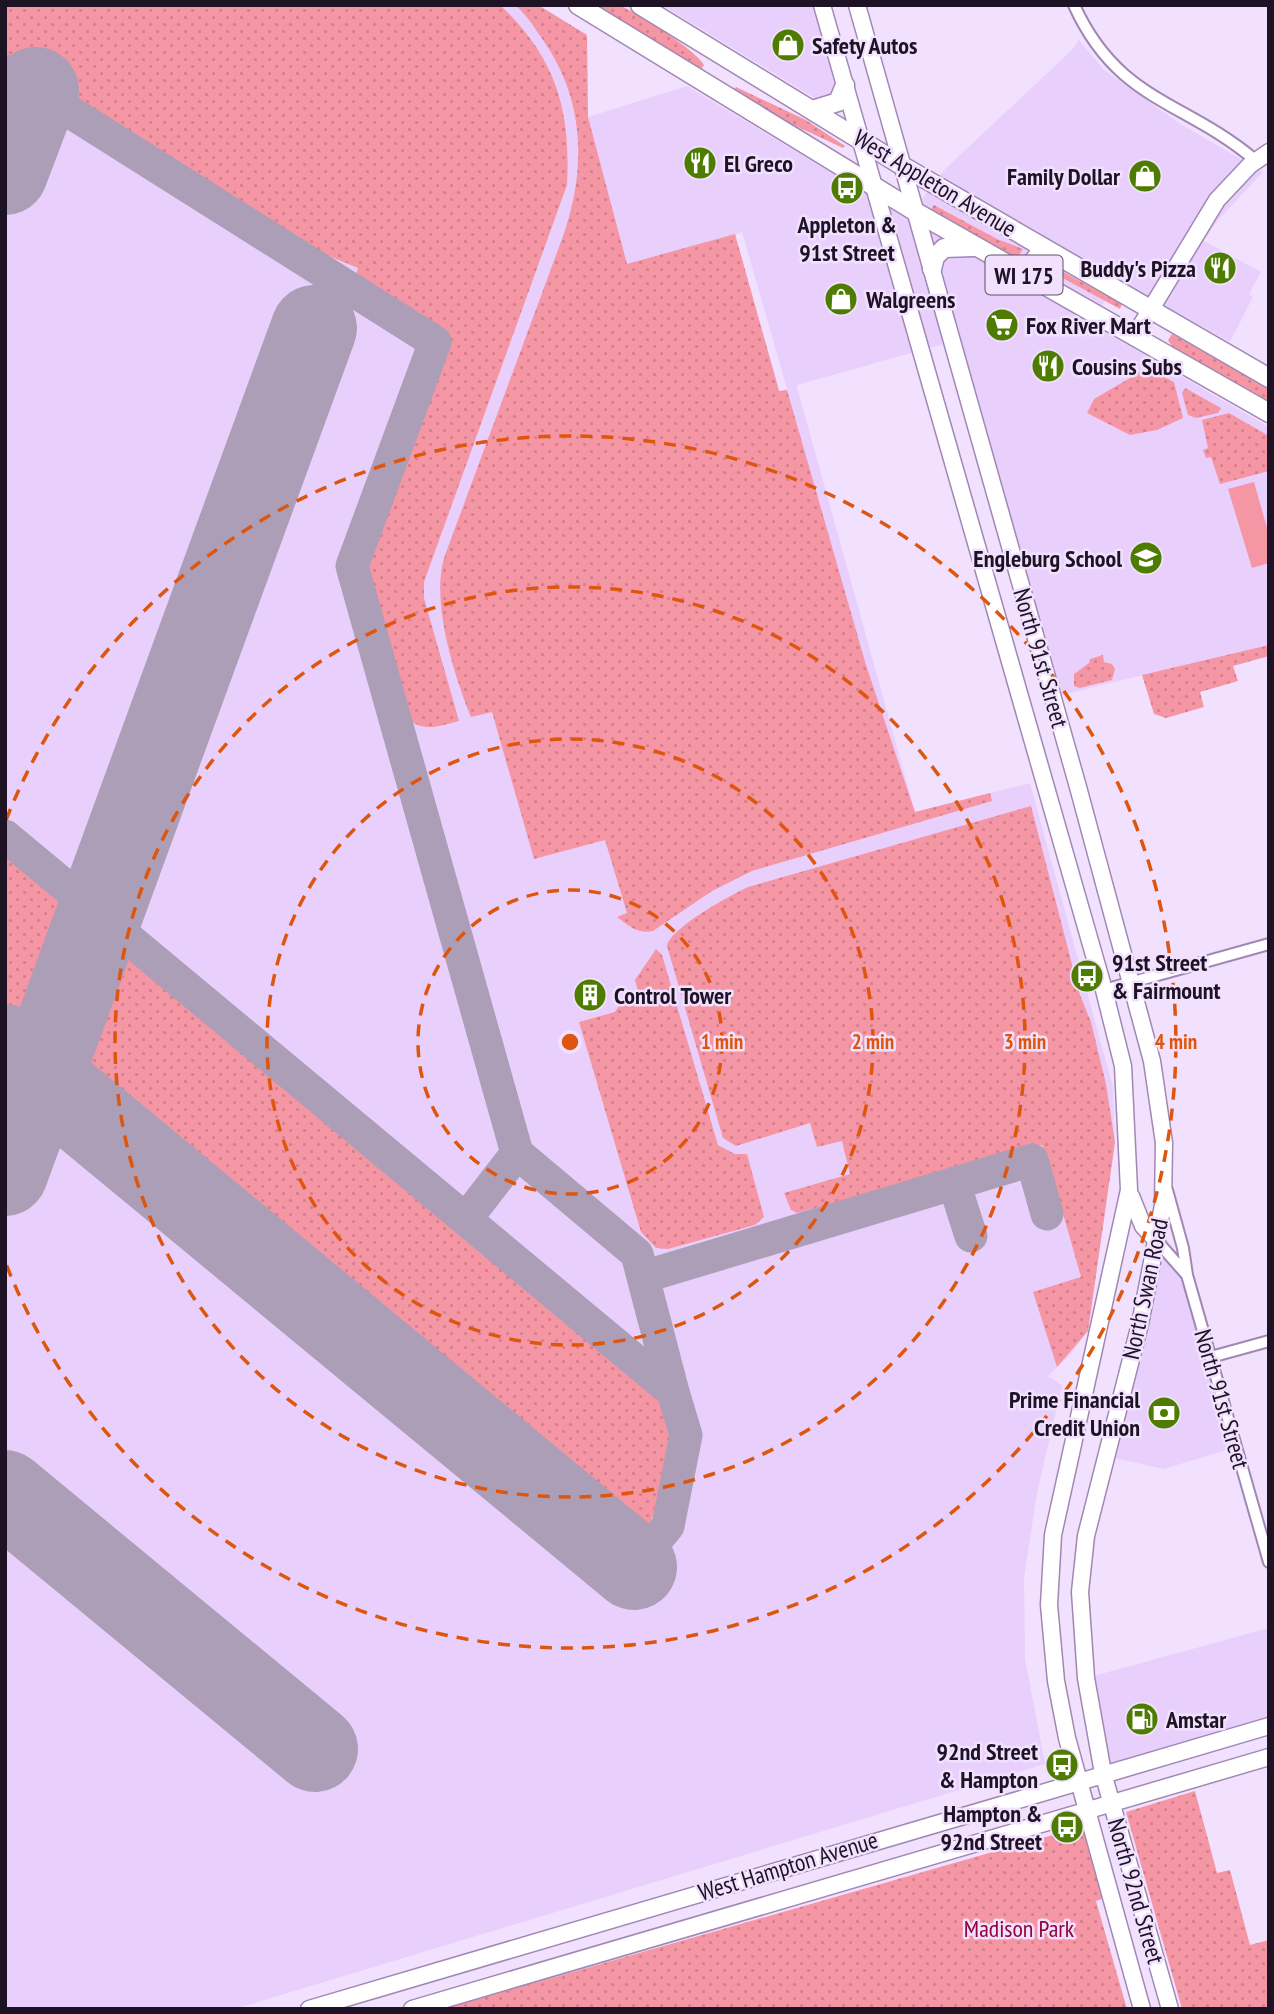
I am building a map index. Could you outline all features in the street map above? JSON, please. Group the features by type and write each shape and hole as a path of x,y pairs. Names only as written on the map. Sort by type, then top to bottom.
{"main road":[{"name":"West Appleton Avenue","path":"578,5 916,212 1269,413"},
{"name":"West Appleton Avenue","path":"640,5 901,165 1269,378"},
{"name":"North 91st Street","path":"822,5 1104,990 1123,1066 1129,1190"},
{"name":"North 91st Street","path":"857,5 1152,1061 1164,1143 1163,1176"},
{"path":"812,110 838,102 845,85"},
{"path":"1134,337 1217,200 1262,156"},
{"path":"932,270 935,257 944,248 963,245 979,248"},
{"path":"1023,274 1044,248"},
{"name":"North Swan Road","path":"1103,1773 1086,1678 1080,1592 1086,1536 1140,1324 1157,1241 1163,1176"},
{"path":"1129,1190 1143,1226 1157,1241"},
{"name":"North Swan Road","path":"1079,1780 1056,1681 1049,1605 1053,1535 1129,1190"},
{"name":"West Hampton Avenue","path":"309,2009 1269,1726"},
{"name":"West Hampton Avenue","path":"412,2009 1269,1757"},
{"name":"North 92nd Street","path":"1103,1773 1170,2009"},
{"name":"North 92nd Street","path":"1079,1780 1142,2009"}],"street":[{"path":"1074,5 1092,39 1126,79 1238,146 1262,156"},
{"path":"1104,990 1269,944"},
{"name":"North 91st Street","path":"1163,1176 1183,1248 1187,1275 1269,1562"},
{"name":"North 91st Street","path":"1157,1241 1187,1275"},
{"path":"1210,1357 1269,1341"}],"shaded area":[{"path":"5,5 539,5 587,35 588,117 687,86 907,218 945,169 1072,50 1079,40 1104,70 1179,123 1263,172 1218,220 1204,241 1261,272 1249,294 1253,297 1230,342 1118,280 1091,324 1269,427 1269,645 1061,695 961,339 797,385 915,812 1030,783 1113,1087 1115,1142 1088,1331 1070,1355 1048,1376 1062,1385 1037,1493 1024,1578 1025,1659 1045,1764 235,2009 5,2009","holes":["742,232 787,389 780,392 735,235"]},
{"path":"662,5 815,5 836,91 821,102"},
{"path":"1157,1241 1187,1275 1236,1447 1164,1469 1105,1456"},
{"path":"1269,1628 1269,1726 1103,1773 1086,1678"}],"green space":[{"path":"5,5 500,5 535,45 547,65 562,109 568,158 567,185 424,582 424,598 459,721 425,727 407,718 370,597 366,568 373,536 448,333 356,275 358,268 307,247 56,88 59,79 19,64 5,55"},
{"path":"515,5 538,5 587,35 588,117 627,264 735,234 779,391 787,390 866,665 915,812 990,793 992,801 752,871 712,891 653,931 647,932 629,926 617,917 627,913 605,840 534,859 492,712 471,717 458,681 442,617 440,596 444,558 562,239 570,214 578,164 575,114 568,90 545,43 528,18"},
{"path":"593,5 614,5 628,9 679,42 704,65 701,70 694,68"},
{"path":"736,87 806,120 845,146 843,148 772,115 734,90"},
{"path":"934,205 997,239 1023,249 1017,258 1011,257 931,209"},
{"path":"1045,262 1122,304 1120,309 1044,268"},
{"path":"1172,334 1269,389 1269,405 1176,352 1168,340"},
{"path":"1147,368 1174,382 1183,418 1157,430 1130,435 1087,413 1094,399"},
{"path":"1185,388 1221,408 1218,413 1196,418 1188,415 1182,393"},
{"path":"1229,413 1269,436 1269,471 1220,484 1211,457 1206,458 1203,450 1208,448 1202,420"},
{"path":"1254,482 1269,535 1269,563 1252,568 1228,489"},
{"path":"1269,645 1269,656 1233,666 1238,681 1200,692 1204,707 1166,718 1154,714 1142,675"},
{"path":"1103,655 1104,662 1112,664 1115,669 1112,680 1080,688 1074,686 1074,674 1089,663 1090,659"},
{"path":"1031,806 1080,995 1091,1022 1106,1084 1115,1142 1088,1331 1057,1367 1033,1292 1081,1277 1062,1210 1058,1210 1045,1169 1050,1166 1042,1145 797,1213 791,1210 784,1193 850,1174 842,1141 817,1147 810,1123 736,1146 723,1138 667,946 689,922 748,887"},
{"path":"5,853 54,892 66,908 69,918 61,960 34,1021 15,1022 5,1015"},
{"path":"656,949 662,955 718,1145 735,1154 747,1154 764,1217 755,1225 668,1249 656,1248 641,1232 579,1022 615,1012 620,1004 640,999 635,980"},
{"path":"112,955 126,955 143,966 651,1386 667,1411 672,1429 660,1500 648,1524 641,1530 633,1531 619,1524 86,1082 73,1062 74,1047 105,963"},
{"path":"1195,1791 1217,1873 1230,1870 1250,1945 1269,1940 1269,2009 1182,2009 1126,1812"},
{"name":"Madison Park","path":"1091,1824 1111,1896 1096,1901 1127,2009 443,2009"}],"taxiway":[{"path":"5,71 435,342 352,566 517,1153 637,1254 673,1392"},
{"path":"5,836 673,1392 686,1435 668,1526 634,1567"},
{"path":"40,1077 100,914"},
{"path":"466,1219 517,1153"},
{"path":"643,1277 1032,1160 1047,1214"},
{"path":"954,1183 971,1236"}],"runway":[{"path":"5,172 36,90"},
{"path":"5,1173 314,328"},
{"path":"5,1047 634,1567"},
{"path":"5,1493 315,1749"}],"place":[{"name":"Safety Autos","path":"788,45"},
{"name":"El Greco","path":"700,163"},
{"name":"Family Dollar","path":"1145,176"},
{"name":"Appleton & 91st Street","path":"847,188"},
{"name":"Buddy's Pizza","path":"1220,268"},
{"name":"Walgreens","path":"841,299"},
{"name":"Fox River Mart","path":"1002,325"},
{"name":"Cousins Subs","path":"1048,366"},
{"name":"Engleburg School","path":"1146,558"},
{"name":"91st Street & Fairmount","path":"1087,976"},
{"name":"Control Tower","path":"590,995"},
{"name":"Prime Financial Credit Union","path":"1164,1413"},
{"name":"Amstar","path":"1142,1719"},
{"name":"92nd Street & Hampton","path":"1062,1765"},
{"name":"Hampton & 92nd Street","path":"1067,1827"}]}
